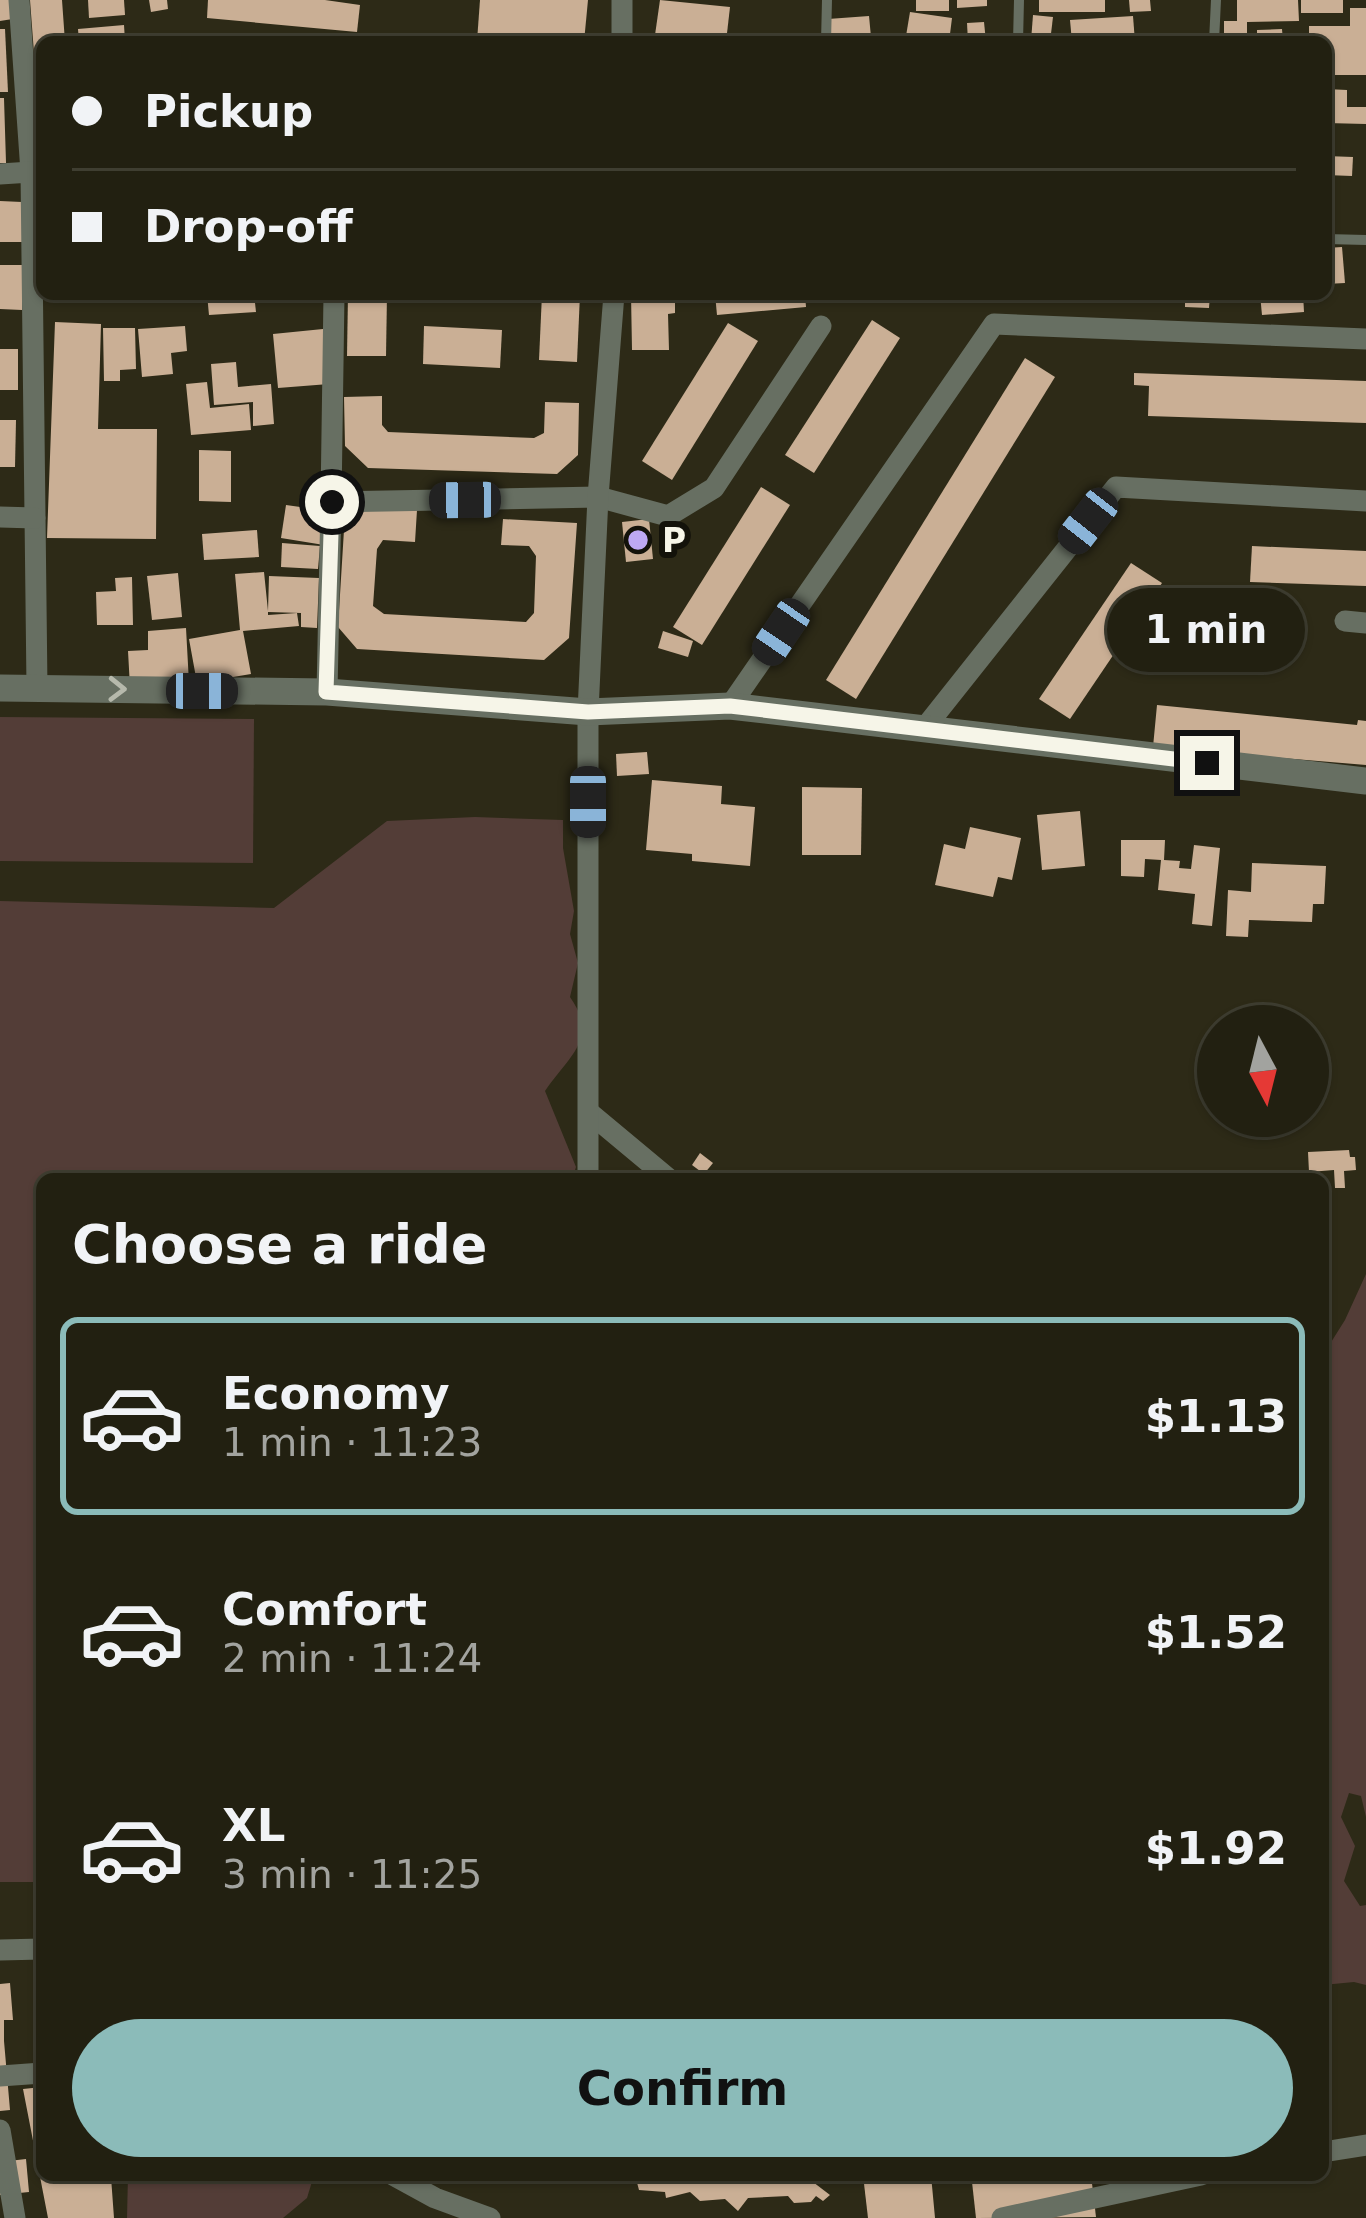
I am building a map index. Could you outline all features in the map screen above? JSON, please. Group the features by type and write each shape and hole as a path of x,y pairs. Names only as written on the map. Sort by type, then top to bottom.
{"street":[{"path":"19,0 36,172 37,688"},
{"path":"622,0 622,36"},
{"path":"0,173 36,172"},
{"path":"326,692 334,300"},
{"path":"589,1173 588,712 614,300"},
{"path":"730,706 994,324 1366,339"},
{"path":"332,502 599,486 668,516 714,488 821,326"},
{"path":"923,730 1116,487 1366,501"},
{"path":"0,518 34,518"},
{"path":"0,688 326,692 588,712 730,706 1366,781"},
{"path":"591,1114 662,1173"},
{"path":"0,1950 36,1949"},
{"path":"0,2076 36,2073"},
{"path":"0,2130 16,2218"},
{"path":"1329,2151 1366,2145"},
{"path":"404,2181 490,2218"},
{"path":"1002,2218 1173,2181"}],"lane":[{"path":"826,36 827,0"},
{"path":"1018,0 1018,36"},
{"path":"1214,36 1216,0"},
{"path":"1332,239 1366,240"}],"shaded area":[{"path":"0,717 254,719 253,863 0,861"},
{"path":"563,820 574,911 570,934 578,963 570,997 582,1025 577,1047 545,1091 576,1167 574,1173 36,1173 36,1882 0,1882 0,901 274,908 387,821"},
{"path":"1366,1274 1366,1817 1361,1796 1349,1793 1341,1817 1355,1846 1344,1881 1360,1906 1366,1905 1366,1985 1329,1984 1329,1345"},
{"path":"128,2181 312,2181 307,2198 283,2218 127,2218"}],"building":[{"path":"0,0 16,0 19,18 0,21"},
{"path":"30,0 62,0 65,36 36,36 36,80"},
{"path":"88,0 124,0 125,15 89,18"},
{"path":"149,0 167,0 168,9 151,12"},
{"path":"208,0 325,0 360,5 357,32 207,18"},
{"path":"480,0 588,0 585,36 477,36"},
{"path":"660,0 730,7 727,36 655,36"},
{"path":"916,0 949,0 949,11 916,11"},
{"path":"957,0 987,0 987,6 957,8"},
{"path":"1039,0 1105,0 1105,12 1039,12"},
{"path":"1129,0 1150,0 1151,11 1130,12"},
{"path":"1237,0 1298,0 1299,21 1247,22 1247,36 1224,36 1224,21 1237,21"},
{"path":"1301,0 1343,0 1343,13 1301,13"},
{"path":"1350,8 1366,8 1366,75 1332,75 1332,36 1309,36 1309,26 1350,26"},
{"path":"910,12 952,18 950,36 906,36"},
{"path":"1033,15 1053,17 1051,36 1031,36"},
{"path":"869,16 871,36 829,36 828,19"},
{"path":"1133,16 1135,36 1071,36 1070,20"},
{"path":"984,22 985,36 968,36 967,23"},
{"path":"124,25 125,36 79,36 78,29"},
{"path":"0,29 5,29 8,92 0,92"},
{"path":"1282,29 1283,36 1257,36 1257,30"},
{"path":"1332,89 1347,90 1347,107 1366,107 1366,124 1332,123"},
{"path":"36,95 36,132 33,132 29,96"},
{"path":"0,98 4,98 6,163 0,163"},
{"path":"1332,156 1353,157 1352,176 1332,175"},
{"path":"0,201 22,202 22,242 0,242"},
{"path":"1342,247 1345,283 1332,284 1332,248"},
{"path":"0,265 23,265 22,310 0,309"},
{"path":"208,300 255,300 256,312 209,315"},
{"path":"348,300 387,300 386,356 347,356"},
{"path":"542,300 580,300 577,362 539,360"},
{"path":"631,300 675,300 675,313 668,314 669,350 632,350"},
{"path":"716,300 805,300 806,307 717,315"},
{"path":"1185,300 1210,300 1209,308 1185,307"},
{"path":"1261,300 1303,300 1304,312 1262,315"},
{"path":"872,320 900,338 814,473 785,455"},
{"path":"55,322 101,324 98,429 157,429 156,539 47,538"},
{"path":"728,323 758,341 672,480 642,461"},
{"path":"185,326 187,351 171,353 173,374 142,377 138,329"},
{"path":"424,326 502,330 500,368 423,364"},
{"path":"103,328 135,328 136,369 120,370 120,381 104,381"},
{"path":"323,329 329,384 278,388 273,334"},
{"path":"0,349 18,349 18,390 0,390"},
{"path":"1025,358 1055,377 856,699 826,680"},
{"path":"236,362 238,387 271,384 274,424 253,426 253,402 214,405 211,364"},
{"path":"1134,373 1366,381 1366,423 1148,416 1149,386 1134,385"},
{"path":"207,382 210,408 249,404 251,430 191,435 186,384"},
{"path":"382,396 382,425 388,432 534,438 544,433 545,402 579,403 578,455 557,474 368,468 345,446 344,397"},
{"path":"0,420 16,420 15,467 0,467"},
{"path":"199,450 231,451 231,502 199,501"},
{"path":"761,487 790,505 702,645 673,627"},
{"path":"286,505 329,511 324,545 281,538"},
{"path":"368,508 417,510 415,542 383,540 377,549 373,606 384,614 526,622 534,613 536,556 529,546 501,545 503,519 577,523 569,638 544,660 357,649 338,627 344,530"},
{"name":"P","path":"649,519 653,559 626,562 622,522"},
{"path":"257,530 259,557 204,560 202,534"},
{"path":"282,543 320,546 318,569 281,567"},
{"path":"1252,546 1366,551 1366,586 1250,582"},
{"path":"1131,563 1162,583 1070,719 1039,699"},
{"path":"264,572 268,611 269,576 319,578 317,628 301,627 301,613 268,612 297,613 299,626 243,631 251,674 197,683 189,639 240,630 235,574"},
{"path":"178,573 182,617 152,620 147,576"},
{"path":"132,577 133,625 97,625 96,592 116,591 115,578"},
{"path":"186,628 189,683 130,687 128,651 148,650 148,631"},
{"path":"663,631 693,641 688,657 658,648"},
{"path":"1157,705 1357,725 1358,720 1366,721 1366,765 1153,747"},
{"path":"647,752 649,774 617,776 616,754"},
{"path":"652,780 722,786 721,804 755,807 750,866 692,861 692,854 646,850"},
{"path":"802,787 862,788 861,855 802,855"},
{"path":"1080,811 1085,866 1042,870 1037,815"},
{"path":"970,827 1021,838 1012,880 998,877 993,897 935,885 944,844 965,849"},
{"path":"1121,840 1165,840 1164,860 1180,861 1179,868 1191,869 1194,845 1220,848 1212,926 1192,924 1195,894 1158,890 1161,860 1145,859 1144,877 1121,876"},
{"path":"1252,863 1326,866 1324,904 1313,904 1312,922 1249,920 1248,937 1226,936 1228,890 1251,892"},
{"path":"1349,1150 1356,1170 1344,1171 1345,1188 1335,1188 1334,1170 1309,1172 1308,1152"},
{"path":"700,1153 713,1163 705,1173 692,1165"},
{"path":"10,1983 13,2020 4,2020 4,2041 10,2110 0,2111 0,1984"},
{"path":"36,2088 36,2156 23,2089"},
{"path":"26,2159 29,2192 0,2195 0,2162"},
{"path":"41,2181 111,2181 114,2218 48,2218"},
{"path":"637,2181 814,2181 830,2195 823,2201 816,2196 811,2202 794,2203 788,2196 748,2198 738,2211 725,2199 700,2201 690,2192 666,2198 665,2192 639,2190"},
{"path":"864,2181 932,2181 935,2218 868,2218"},
{"path":"1092,2181 1096,2217 976,2218 972,2182"}],"place":[{"name":"P","path":"638,540"}],"route":[{"path":"332,502 326,692 588,712 730,706 1207,763"}]}
